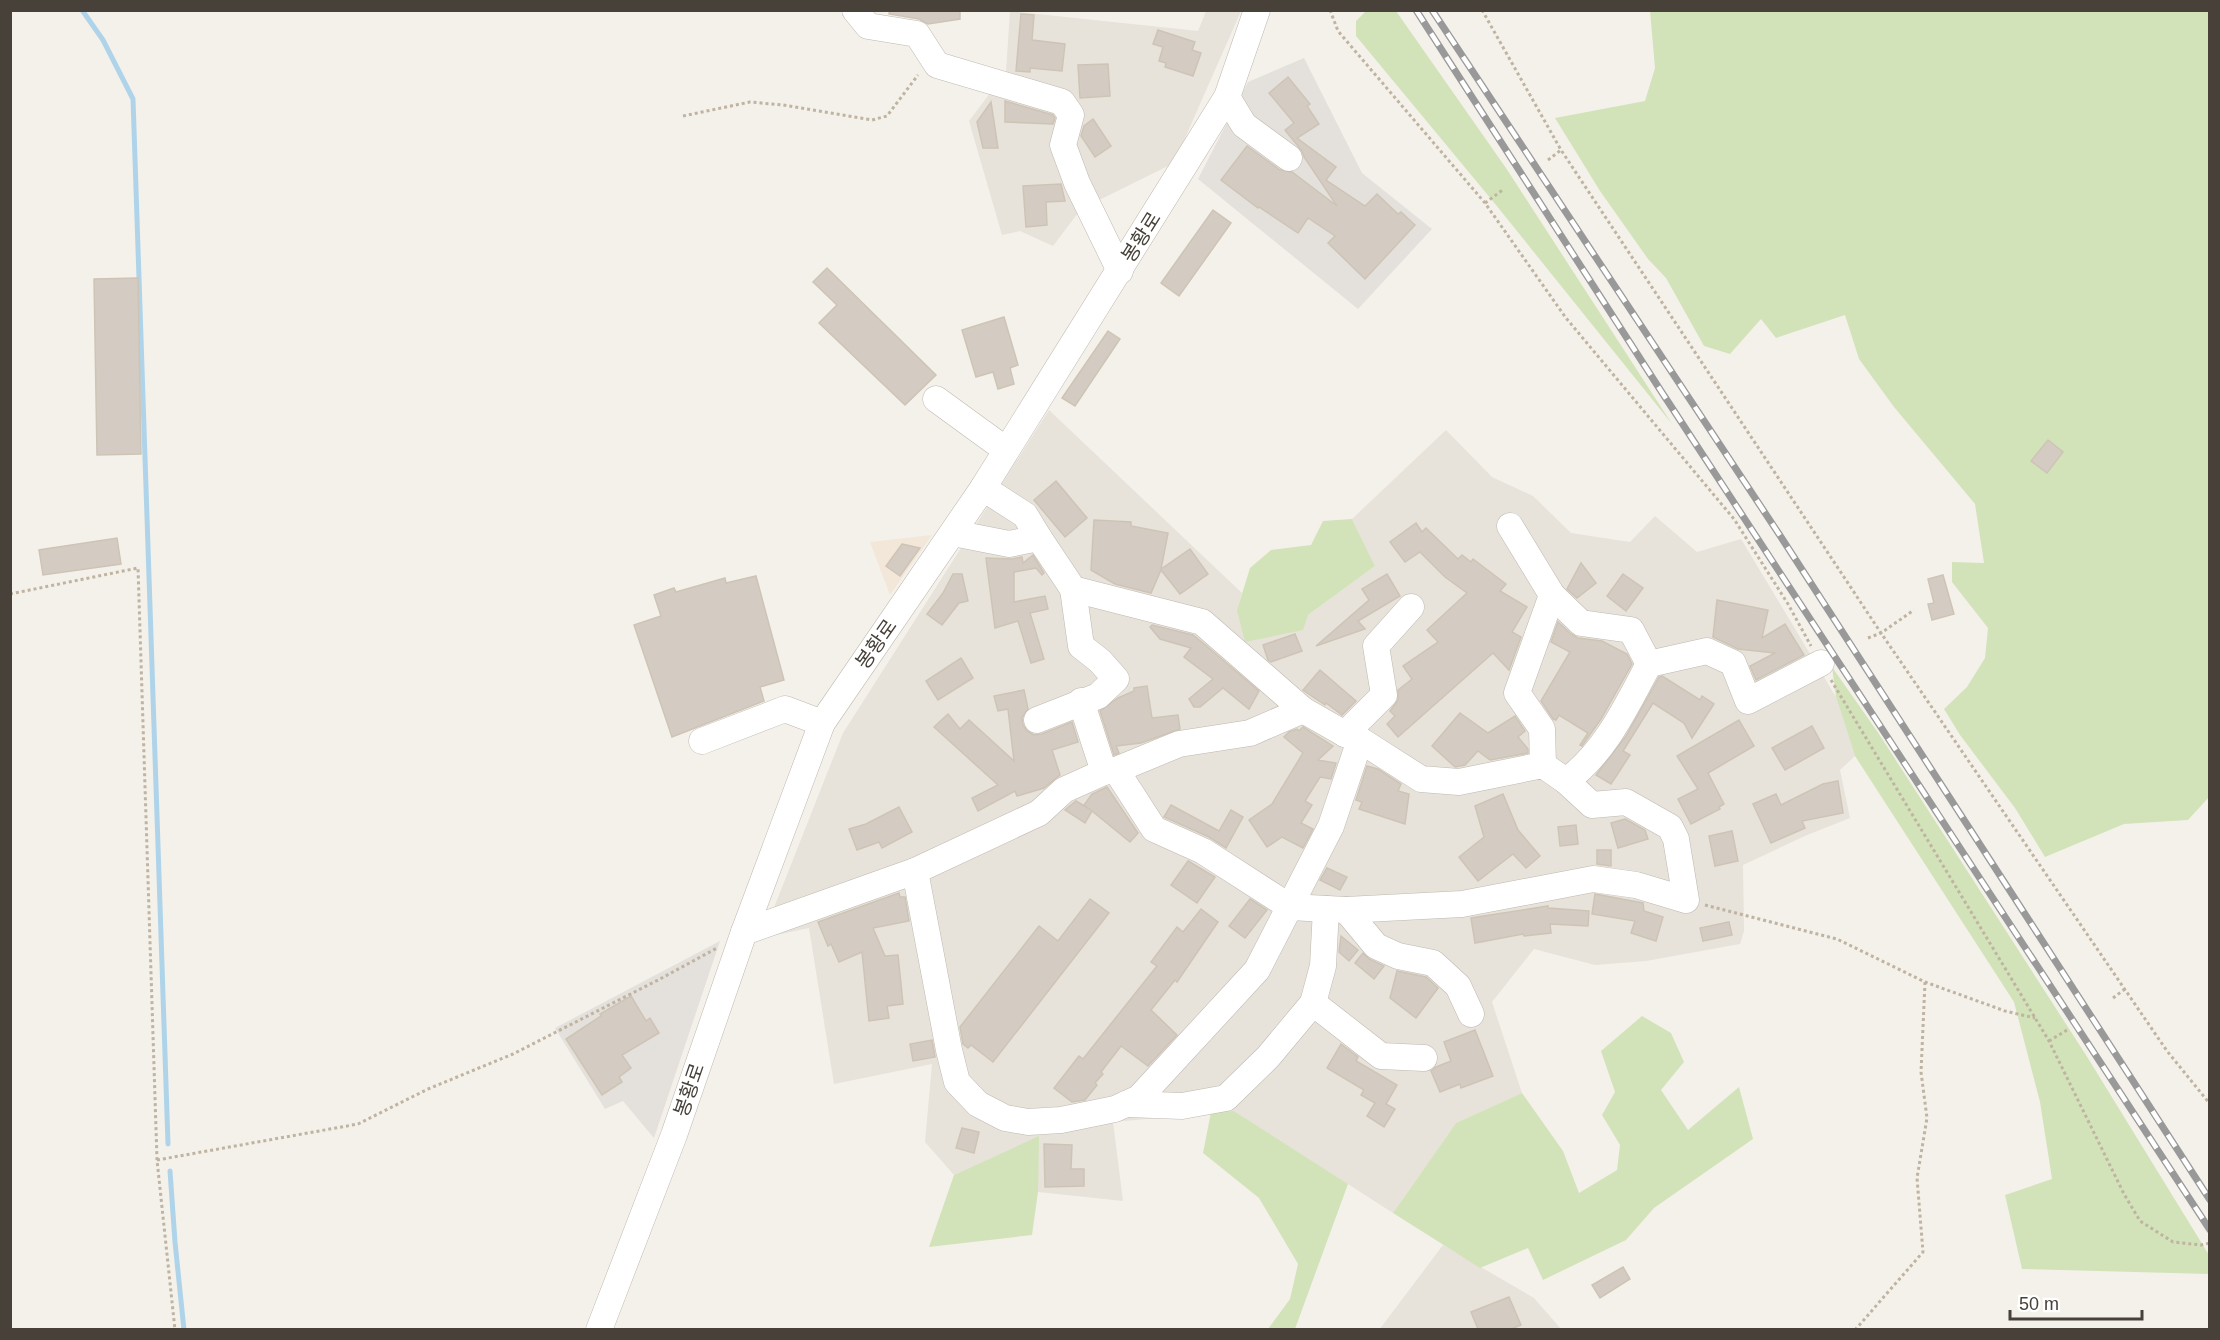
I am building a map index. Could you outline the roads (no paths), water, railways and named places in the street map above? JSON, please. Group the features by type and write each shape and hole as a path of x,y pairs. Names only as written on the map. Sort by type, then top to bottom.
{"street":[{"path":"855,10 868,26 918,34 937,65 1062,102 1071,115 1063,145 1077,183 1120,271"},
{"name":"봉황로","path":"599,1329 674,1135 744,932 822,723 983,488 1227,97 1257,10"},
{"path":"1227,97 1244,125 1289,158"},
{"path":"936,399 1006,450"},
{"path":"983,488 1025,515 1073,589 1081,646 1100,661 1116,679 1098,696 1080,701 1037,720"},
{"path":"1510,526 1552,595 1581,623 1631,630 1649,664"},
{"path":"953,533 1009,544 1039,538"},
{"path":"1073,589 1202,622 1303,710 1421,779 1459,782 1543,765 1566,781 1592,805 1626,802 1670,827 1676,839 1686,900 1636,885 1593,879 1462,904 1336,910 1290,907 1203,851 1154,829 1110,771 1080,701"},
{"path":"1543,765 1542,729 1516,693 1552,595"},
{"path":"915,871 957,1082 978,1104 1005,1118 1028,1122 1060,1120 1115,1109 1139,1098 1257,970 1331,826 1352,737 1384,695 1376,646 1411,607"},
{"path":"1566,781 1580,771 1616,725 1649,664 1707,651 1733,663 1748,701 1821,663"},
{"path":"702,741 785,709 822,723"},
{"path":"744,932 915,871 1040,813 1064,790 1110,771 1179,744 1250,733 1303,710"},
{"path":"1126,1104 1182,1106 1226,1098 1268,1057 1314,1003 1336,910"},
{"path":"1336,910 1376,946 1398,956 1433,963 1458,986 1472,1014"},
{"path":"1314,1003 1381,1056 1424,1058"}],"waterway":[{"path":"82,10 103,40 133,99 168,1144"},
{"path":"170,1171 184,1330"}],"railway":[{"path":"1416,10 1661,391 2210,1230"},
{"path":"1432,10 1779,534 2210,1200"}]}
